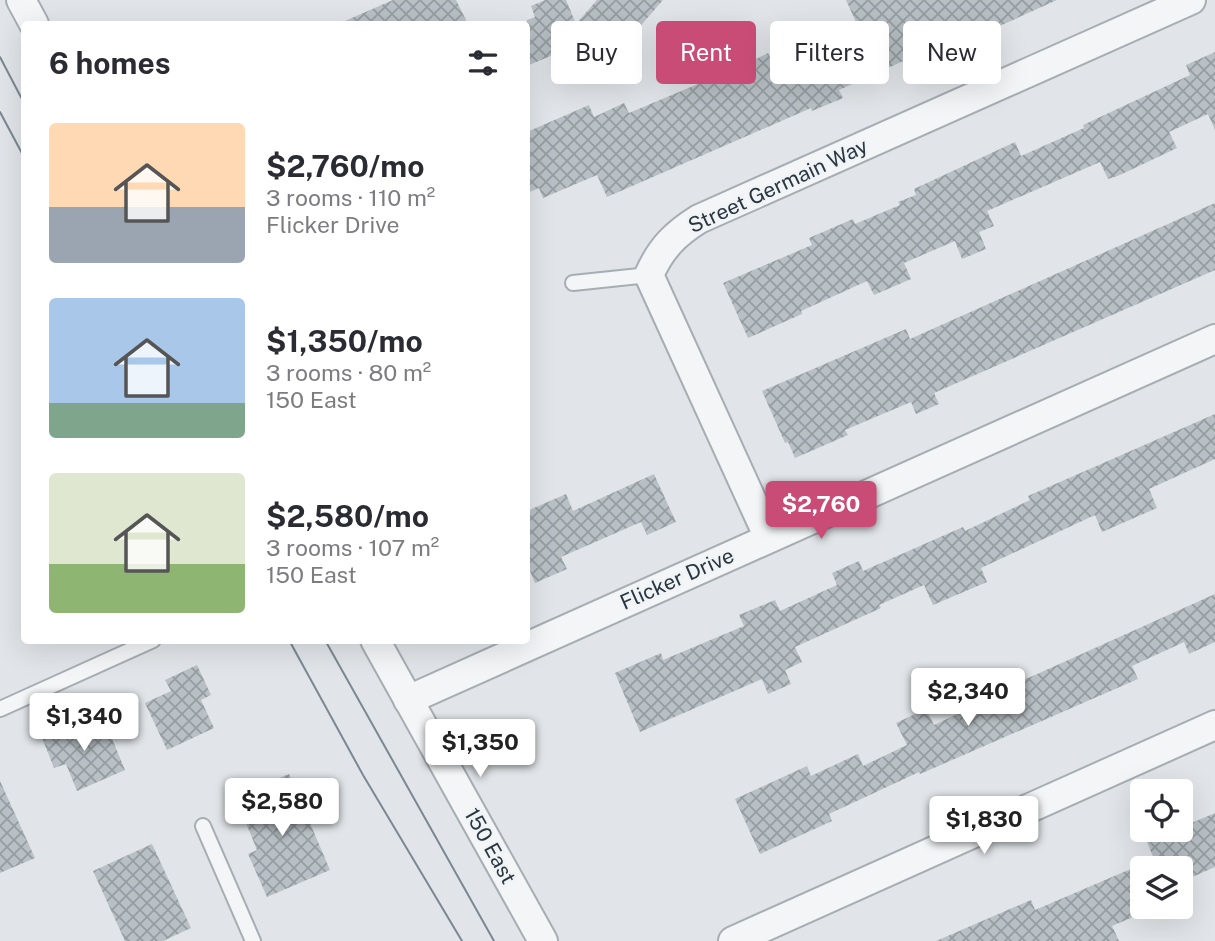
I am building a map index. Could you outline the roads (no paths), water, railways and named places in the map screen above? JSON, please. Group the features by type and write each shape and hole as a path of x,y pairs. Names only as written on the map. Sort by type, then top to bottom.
{"street":[{"path":"21,0 32,21"},
{"name":"Street Germain Way","path":"649,275 659,251 677,233 699,219 1191,0"},
{"path":"649,275 769,538"},
{"name":"Flicker Drive","path":"408,700 1215,340"},
{"name":"150 East","path":"377,644 543,941"},
{"path":"733,941 1215,726"}],"lane":[{"path":"573,283 649,275"},
{"path":"0,709 144,644"},
{"path":"203,826 253,941"}],"tram line":[{"path":"0,57 21,97"},
{"path":"0,112 21,151"},
{"path":"291,644 363,775 462,941"},
{"path":"327,644 494,941"}]}
